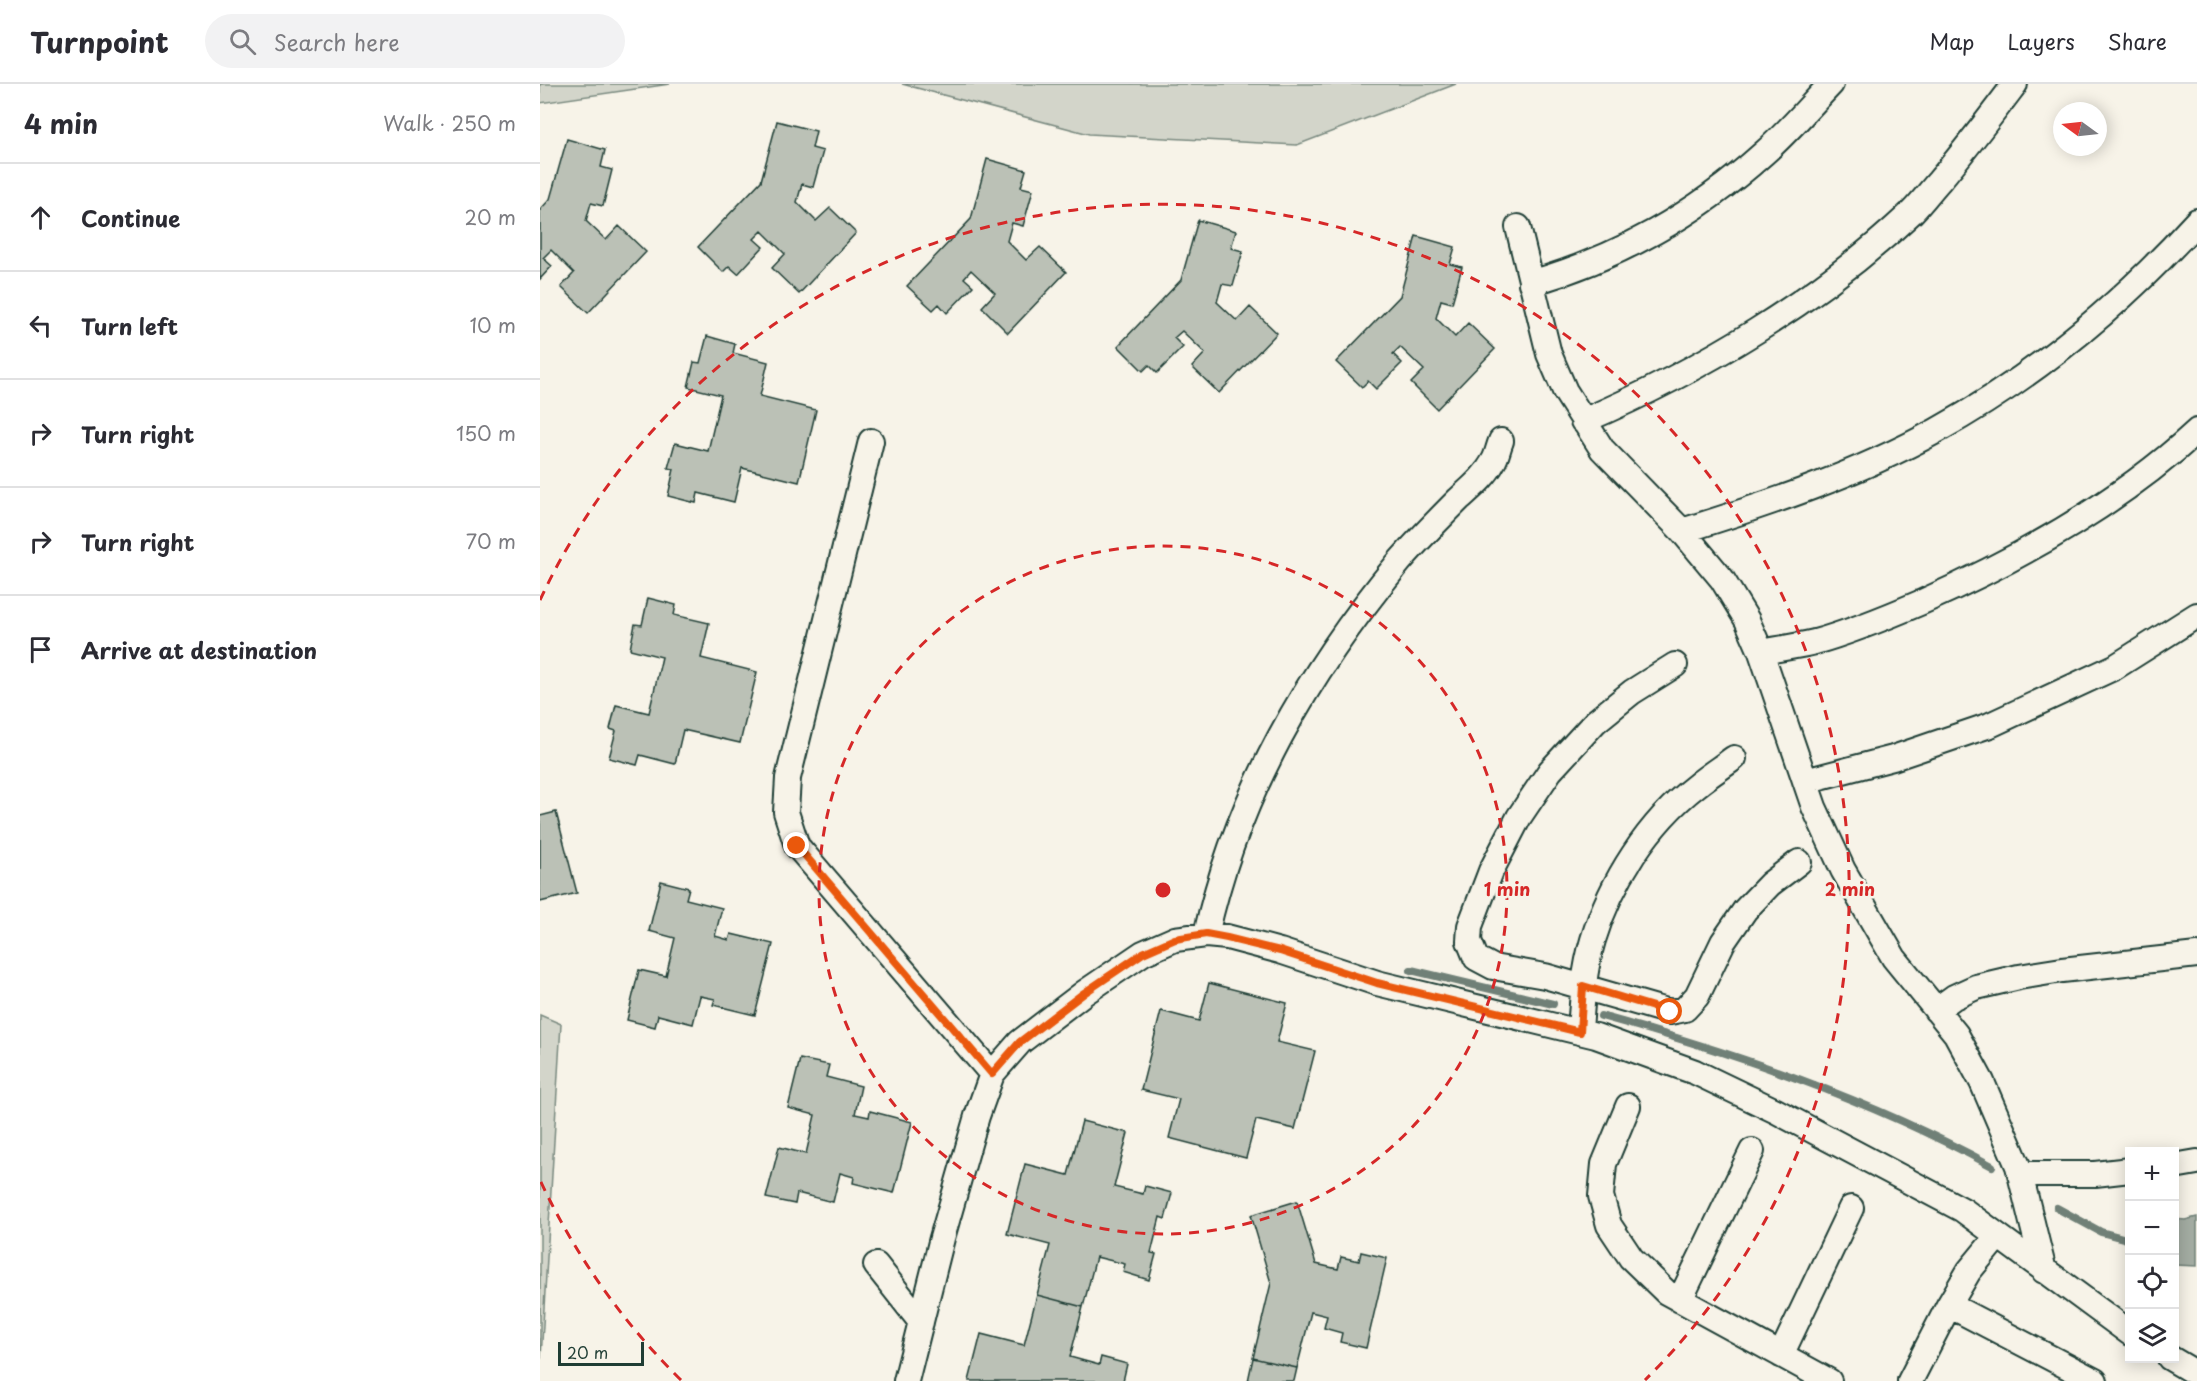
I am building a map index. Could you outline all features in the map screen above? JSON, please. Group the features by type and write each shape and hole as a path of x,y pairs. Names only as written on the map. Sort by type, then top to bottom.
{"street":[{"path":"1531,283 1570,272 1606,258 1689,212 1729,183 1765,152 1831,84"},
{"path":"1583,421 1653,390 1715,356 1795,305 1864,254 1914,210 1964,152 2015,84"},
{"path":"1682,531 1786,496 1864,465 1935,432 1994,396 2062,349 2131,287 2197,221"},
{"path":"1518,227 1549,354 1565,391 1602,449 1682,531 1722,579 1747,620 1761,652 1814,807 1843,870 1893,958 1956,1034 1982,1082 2020,1174 2044,1271"},
{"path":"1761,652 1816,641 1885,618 1970,580 2064,529 2131,484 2179,448 2197,431"},
{"path":"871,441 788,778 786,812 797,846 804,855 992,1074"},
{"path":"1206,934 1216,889 1251,793 1277,741 1317,673 1401,560 1494,462 1501,441"},
{"path":"1805,781 1893,758 1990,725 2115,667 2197,615"},
{"path":"1675,665 1632,692 1595,722 1550,771 1519,817 1491,871 1470,926 1469,941 1476,958 1493,967 1545,976 1670,1012 1685,1008 1697,996 1723,942 1745,910 1770,884 1799,862"},
{"path":"1580,1032 1583,986 1593,940 1610,896 1633,855 1662,817 1696,785 1734,758"},
{"path":"906,1381 977,1116 992,1074 1020,1042 1084,993 1143,953 1175,939 1206,934 1280,951 1377,983 1580,1032 1695,1072 1776,1111 1963,1210 2125,1329"},
{"path":"1936,1011 1954,997 1976,987 2019,977 2197,955"},
{"path":"1628,1106 1604,1164 1601,1196 1609,1225 1631,1258 1666,1292 1829,1381"},
{"path":"1680,1300 1752,1151"},
{"path":"2179,1165 2197,1162"},
{"path":"2020,1174 2095,1174 2125,1171"},
{"path":"1781,1355 1851,1208"},
{"path":"1910,1381 1969,1270 1997,1237"},
{"path":"876,1265 921,1322"},
{"path":"1949,1305 2095,1381"},
{"path":"2177,1363 2197,1374"}],"shaded area":[{"path":"540,84 670,84 540,103"},
{"path":"902,84 1456,84 1297,145 1089,134"},
{"path":"540,1015 561,1024 541,1358 540,1358"},
{"path":"2197,1217 2197,1266 2179,1265 2179,1219"}],"building":[{"path":"777,121 816,131 812,148 823,151 813,187 802,184 797,202 816,221 830,208 856,233 799,294 772,268 785,254 762,231 754,239 763,247 738,274 729,266 723,272 698,247 761,181"},
{"path":"567,139 605,150 601,167 612,170 603,206 591,203 586,221 606,240 619,226 646,252 588,313 561,287 574,273 551,250 543,258 552,266 540,279 540,210 550,199"},
{"path":"987,159 1026,170 1021,187 1033,190 1023,226 1012,223 1007,241 1026,260 1040,247 1066,272 1008,333 982,307 995,293 971,270 964,278 973,286 947,313 939,304 933,310 907,286 971,219"},
{"path":"1198,220 1236,231 1231,248 1243,251 1233,286 1222,284 1217,302 1237,321 1250,307 1277,333 1219,393 1192,367 1205,353 1182,331 1174,338 1183,347 1157,373 1149,365 1143,371 1118,346 1181,280"},
{"path":"1416,236 1455,247 1450,264 1462,267 1452,303 1441,300 1436,318 1455,337 1468,323 1495,349 1437,409 1411,383 1424,370 1400,347 1393,354 1402,363 1376,389 1368,381 1362,387 1336,362 1400,296"},
{"path":"707,336 735,344 733,353 768,362 760,396 816,410 799,482 742,468 734,502 698,493 696,503 668,496 674,469 668,468 675,443 708,451 721,395 688,387 694,362 700,363"},
{"path":"648,598 676,605 674,615 709,623 701,658 757,672 740,743 683,730 675,764 640,755 637,765 609,758 616,731 610,729 616,705 649,713 662,657 630,649 635,624 642,625"},
{"path":"556,812 577,893 540,902 540,816"},
{"path":"661,881 689,888 686,899 722,908 715,936 729,940 731,934 773,944 755,1015 713,1005 715,999 700,996 693,1024 658,1015 655,1027 627,1020 639,970 666,976 675,938 649,931"},
{"path":"1209,983 1287,1003 1277,1042 1315,1051 1295,1129 1256,1120 1246,1158 1169,1138 1179,1099 1141,1090 1161,1011 1199,1021"},
{"path":"800,1059 829,1065 826,1077 861,1086 855,1114 869,1117 870,1111 912,1122 894,1193 853,1183 854,1177 840,1173 833,1202 797,1193 795,1204 766,1198 779,1147 806,1154 815,1115 788,1108"},
{"path":"1082,1121 1128,1133 1114,1187 1143,1194 1145,1186 1172,1193 1165,1219 1160,1217 1151,1253 1156,1254 1149,1280 1123,1272 1125,1264 1096,1257 1083,1307 1037,1295 1050,1245 1007,1234 1025,1164 1068,1175"},
{"path":"1297,1201 1316,1264 1338,1269 1341,1257 1359,1261 1361,1252 1387,1258 1366,1348 1340,1342 1342,1333 1324,1328 1327,1316 1311,1312 1297,1368 1253,1358 1271,1283 1251,1215"},
{"path":"1037,1295 1083,1307 1070,1357 1099,1365 1101,1357 1127,1364 1123,1381 969,1381 981,1334 1024,1345"},
{"path":"1253,1358 1297,1368 1294,1381 1248,1381"}],"waterway":[{"path":"1411,970 1553,1004"},
{"path":"1601,1016 1651,1030 1801,1080 1898,1120 1992,1166"},
{"path":"2057,1208 2101,1232 2125,1239"}],"route":[{"path":"797,846 992,1074 1020,1042 1084,993 1143,953 1175,939 1206,934 1280,951 1377,983 1580,1032 1583,986 1670,1012"}]}
